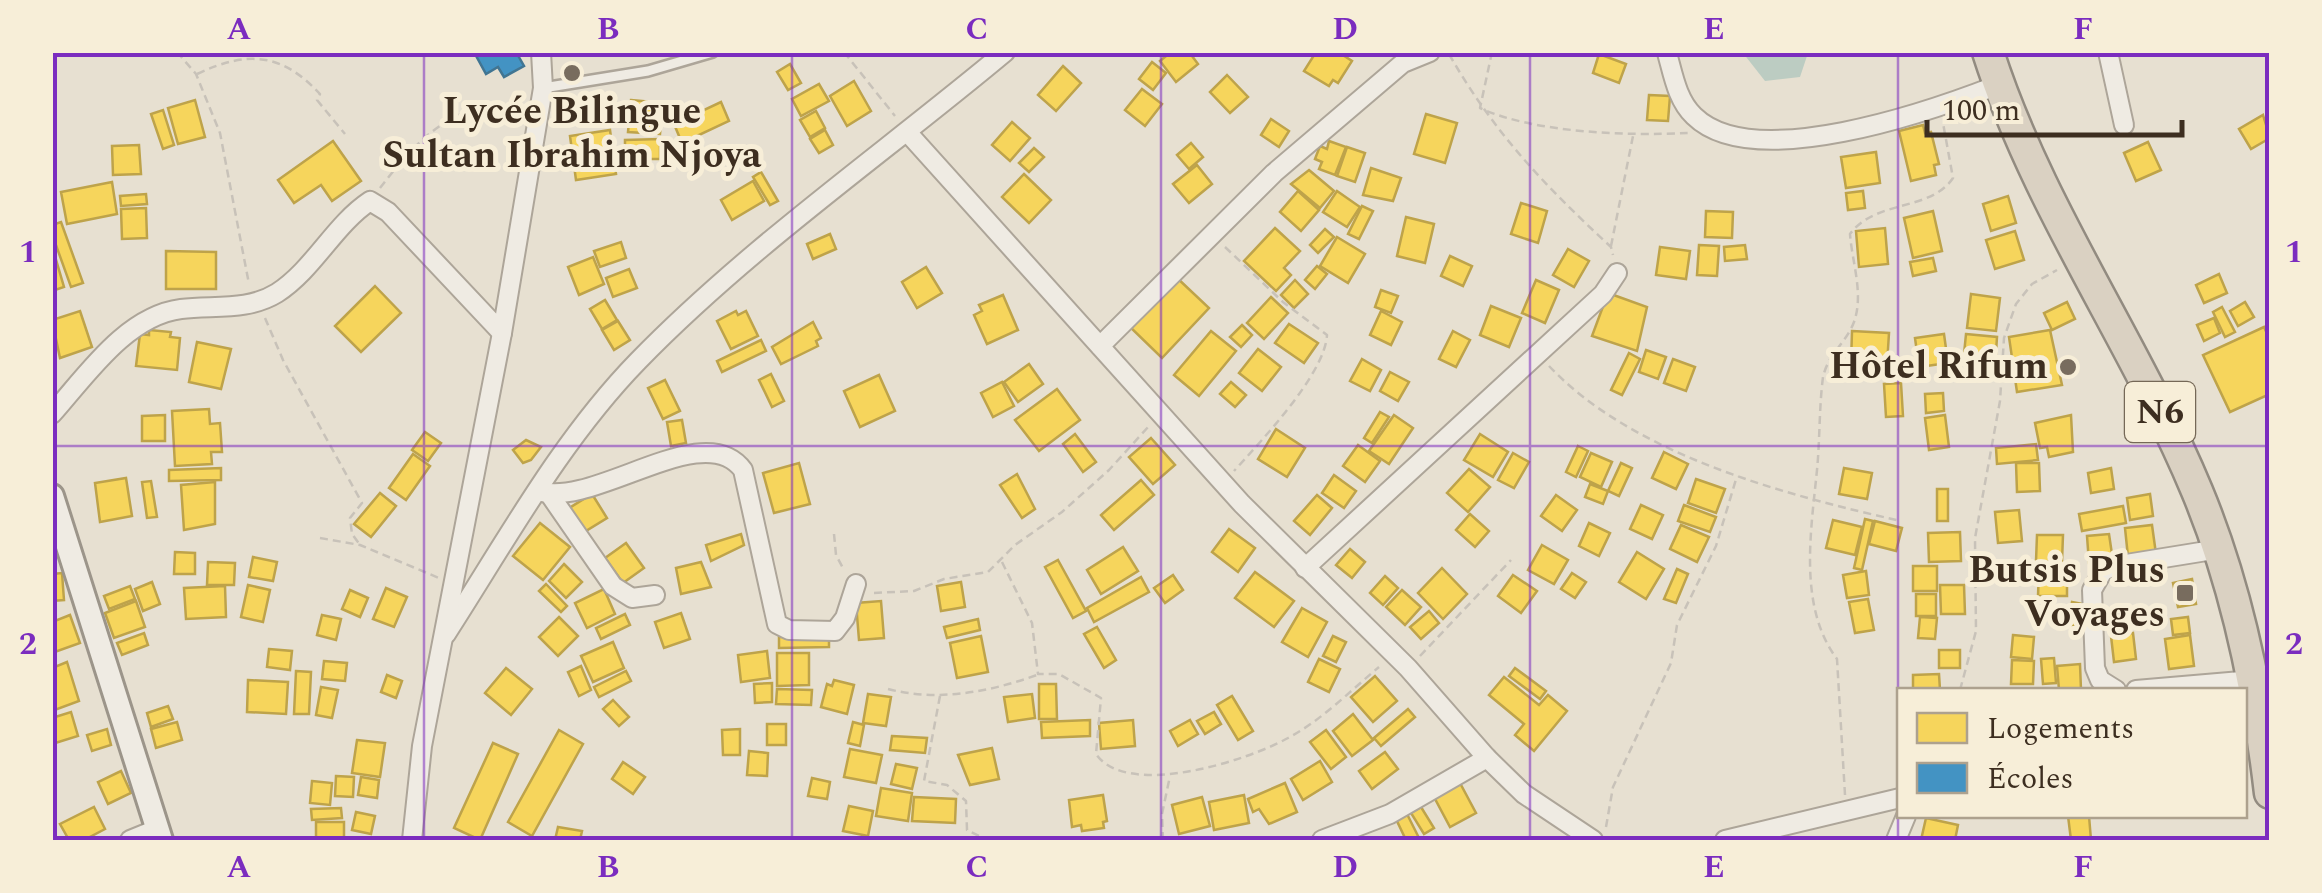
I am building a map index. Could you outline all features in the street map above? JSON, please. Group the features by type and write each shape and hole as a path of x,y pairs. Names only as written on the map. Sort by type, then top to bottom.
{"highway":[{"name":"N6","path":"1988,52 1998,85 2078,260 2174,440 2219,549 2253,680 2254,739 2270,793"}],"street":[{"path":"412,840 422,746 502,333 543,88 542,52"},
{"path":"446,634 544,493 570,443 636,362 748,262 1004,52"},
{"path":"1100,346 1211,234 1403,63 1430,52"},
{"path":"2108,52 2124,124"},
{"path":"1667,53 1688,111 1714,132 1818,138 1938,107 1998,85"},
{"path":"908,133 1224,483 1408,668 1487,758 1524,794 1592,840"},
{"path":"52,414 107,352 140,326 169,311 259,303 281,290 370,201 388,212 502,333"},
{"path":"1306,568 1603,294 1616,273"},
{"path":"544,493 582,492 656,464 722,453 736,459 744,470 777,624 789,630 834,630 846,618 856,584"},
{"path":"544,493 621,594 632,598 655,595"},
{"path":"52,496 159,835 130,840"},
{"path":"2113,688 2100,680 2095,668 2092,590 2096,578 2114,566 2219,549"},
{"path":"2159,688 2253,680"},
{"path":"1322,840 1390,814 1487,758"},
{"path":"1725,840 1897,799"}],"lane":[{"path":"543,88 648,71 713,52"}],"path":[{"path":"254,52 255,60"},
{"path":"844,52 908,133"},
{"path":"1448,52 1480,108 1533,174 1611,247"},
{"path":"1480,108 1492,52"},
{"path":"196,74 215,66 255,60 283,62 320,94 317,100 345,134"},
{"path":"370,201 411,148 466,109 516,105 539,109"},
{"path":"1846,810 1838,660 1826,644 1814,602 1810,552 1823,377 1828,358 1853,324 1859,300 1850,234 1861,219 1946,188 1953,178 1938,107"},
{"path":"1480,108 1532,126 1546,123 1634,133 1714,132"},
{"path":"1616,273 1611,247 1634,133"},
{"path":"1211,234 1283,302 1327,334 1326,348 1313,370 1224,483"},
{"path":"1961,688 1976,632 1975,538 2000,402 2004,338 2016,304 2032,284 2078,260"},
{"path":"1538,354 1563,380 1623,423 1738,474 1813,500 1901,521"},
{"path":"834,534 836,555 856,584 879,595 914,592 944,580 988,572 1002,562 1014,545 1062,512 1109,470 1160,413"},
{"path":"1603,840 1614,787 1671,663 1677,625 1716,546 1738,474"},
{"path":"360,545 352,534 350,518 362,504"},
{"path":"320,538 360,545 436,578 455,581"},
{"path":"1408,668 1510,560"},
{"path":"1002,562 1032,622 1038,674"},
{"path":"888,690 940,696 1000,688 1038,674 1059,674 1102,698 1096,754 1106,768 1136,778 1171,774 1264,749 1289,738 1392,656"},
{"path":"940,696 924,780 948,785 966,801 967,830 988,840"},
{"path":"1163,840 1162,814 1171,774"},
{"path":"912,840 954,840"}],"shaded area":[{"path":"1743,53 1808,53 1800,77 1765,81"}],"building: Logements":[{"path":"1171,52 1189,52 1198,64 1176,82 1160,61"},
{"path":"1316,52 1338,52 1352,61 1338,83 1333,80 1329,86 1304,71"},
{"path":"1599,54 1626,64 1619,83 1593,73"},
{"path":"1152,62 1166,73 1153,90 1139,79"},
{"path":"790,64 801,83 788,90 777,72"},
{"path":"1063,66 1081,83 1056,111 1038,95"},
{"path":"1227,75 1248,97 1230,113 1210,92"},
{"path":"854,81 871,111 847,126 830,96"},
{"path":"819,84 829,101 801,116 792,99"},
{"path":"1142,89 1162,104 1145,126 1125,110"},
{"path":"1649,95 1670,96 1668,121 1647,120"},
{"path":"195,100 205,137 178,144 168,108"},
{"path":"631,100 663,103 660,134 628,132"},
{"path":"721,102 729,121 682,143 674,124"},
{"path":"163,110 174,145 163,149 151,114"},
{"path":"816,111 825,128 810,137 800,120"},
{"path":"1426,114 1457,123 1445,163 1414,154"},
{"path":"2263,115 2270,138 2251,149 2239,129"},
{"path":"1271,119 1289,131 1279,147 1261,135"},
{"path":"1012,122 1030,138 1010,161 992,145"},
{"path":"1923,125 1925,133 1931,132 1939,164 1934,165 1936,175 1911,181 1899,131"},
{"path":"610,130 616,174 576,180 570,136"},
{"path":"825,130 833,145 819,153 810,139"},
{"path":"660,139 660,159 625,159 625,140"},
{"path":"333,141 361,181 332,201 321,185 294,203 278,180"},
{"path":"1329,141 1346,147 1335,175 1319,169 1322,162 1315,159 1320,146 1327,149"},
{"path":"2148,142 2161,170 2136,181 2124,153"},
{"path":"1191,143 1203,157 1189,169 1177,155"},
{"path":"139,145 141,174 113,175 112,146"},
{"path":"1347,147 1365,153 1355,182 1337,176"},
{"path":"1034,148 1044,157 1029,172 1019,163"},
{"path":"1876,152 1880,183 1846,188 1841,157"},
{"path":"1197,165 1212,184 1189,203 1173,184"},
{"path":"1371,168 1401,178 1393,201 1363,195"},
{"path":"1309,170 1334,191 1320,208 1291,184"},
{"path":"761,172 778,201 770,205 753,177"},
{"path":"1024,174 1051,200 1029,223 1002,197"},
{"path":"753,181 764,201 732,220 721,200"},
{"path":"112,182 117,214 67,224 61,192"},
{"path":"1298,191 1319,210 1301,231 1280,212"},
{"path":"1337,191 1360,207 1347,227 1323,212"},
{"path":"1863,191 1865,208 1848,210 1846,193"},
{"path":"146,194 147,204 121,206 120,196"},
{"path":"2008,196 2016,223 1991,231 1983,204"},
{"path":"1521,203 1547,211 1538,243 1511,234"},
{"path":"1362,206 1373,211 1359,239 1348,234"},
{"path":"146,208 147,238 122,239 121,209"},
{"path":"1706,211 1733,212 1732,238 1705,237"},
{"path":"1933,211 1942,251 1913,258 1904,218"},
{"path":"1406,217 1434,224 1425,263 1397,256"},
{"path":"61,222 83,283 71,287 52,234 52,225"},
{"path":"1275,228 1300,251 1284,268 1291,275 1276,291 1244,261"},
{"path":"1885,228 1888,264 1859,267 1856,231"},
{"path":"1325,229 1334,237 1318,253 1310,245"},
{"path":"2015,231 2024,260 1995,269 1986,240"},
{"path":"830,234 836,249 813,259 807,244"},
{"path":"1337,237 1365,254 1348,283 1320,266"},
{"path":"621,242 626,258 600,267 594,251"},
{"path":"1699,245 1719,246 1717,276 1697,275"},
{"path":"1745,245 1747,259 1725,261 1724,247"},
{"path":"52,246 64,287 52,291"},
{"path":"1660,247 1690,251 1686,279 1656,275"},
{"path":"1568,249 1589,261 1574,287 1553,275"},
{"path":"166,251 216,252 216,289 166,289"},
{"path":"1450,256 1472,266 1463,286 1441,276"},
{"path":"593,257 604,284 579,295 568,267"},
{"path":"1933,258 1936,271 1913,276 1910,262"},
{"path":"1317,266 1327,274 1315,289 1305,280"},
{"path":"926,267 942,293 917,308 902,282"},
{"path":"629,269 637,288 613,297 606,278"},
{"path":"2219,274 2227,293 2204,303 2196,285"},
{"path":"1175,276 1209,308 1162,358 1129,326"},
{"path":"1295,280 1308,294 1294,308 1281,295"},
{"path":"1536,280 1559,290 1545,323 1522,313"},
{"path":"375,286 401,313 361,352 335,326"},
{"path":"1381,290 1398,296 1391,313 1375,307"},
{"path":"1608,293 1647,307 1637,351 1592,336"},
{"path":"1971,294 2000,298 1996,331 1967,328"},
{"path":"1003,295 1018,330 987,344 974,315 982,311 979,305"},
{"path":"1271,297 1288,313 1264,339 1247,323"},
{"path":"605,300 617,320 602,329 590,309"},
{"path":"2067,302 2075,319 2052,330 2044,313"},
{"path":"2245,302 2254,317 2238,326 2230,311"},
{"path":"1491,306 1521,318 1509,347 1480,335"},
{"path":"2222,307 2235,332 2225,337 2213,312"},
{"path":"80,311 92,347 60,358 52,320"},
{"path":"736,311 738,315 746,311 758,336 731,349 717,321"},
{"path":"1381,311 1402,322 1391,345 1370,335"},
{"path":"2214,318 2220,333 2204,341 2197,325"},
{"path":"618,321 630,340 614,350 602,330"},
{"path":"813,322 821,338 816,341 818,346 781,364 772,347"},
{"path":"1289,324 1318,343 1304,363 1275,343"},
{"path":"1242,325 1252,335 1241,347 1230,337"},
{"path":"2264,327 2270,340 2270,394 2230,412 2203,355"},
{"path":"149,330 171,332 170,337 180,338 177,370 136,366 140,334 149,335"},
{"path":"2050,330 2062,385 2017,392 2009,337"},
{"path":"1211,331 1236,351 1199,396 1174,375"},
{"path":"1453,331 1470,340 1456,367 1439,359"},
{"path":"1852,331 1889,333 1887,365 1851,364"},
{"path":"1944,334 1948,363 1919,367 1915,338"},
{"path":"1966,334 1997,337 1995,368 1963,364"},
{"path":"761,340 766,351 722,372 717,361"},
{"path":"197,342 231,349 221,389 189,382"},
{"path":"1258,349 1281,367 1262,391 1239,373"},
{"path":"1646,350 1666,357 1658,379 1639,372"},
{"path":"1629,353 1640,359 1622,395 1611,390"},
{"path":"1362,359 1381,370 1370,391 1350,381"},
{"path":"1673,359 1695,367 1686,391 1664,383"},
{"path":"1029,364 1043,384 1018,402 1004,382"},
{"path":"1390,372 1409,382 1398,401 1380,391"},
{"path":"771,374 784,401 772,407 759,380"},
{"path":"879,375 895,411 860,427 844,391"},
{"path":"665,380 680,411 663,419 648,388"},
{"path":"1002,382 1014,406 993,417 981,393"},
{"path":"1231,382 1246,395 1235,407 1220,394"},
{"path":"1901,383 1903,416 1886,417 1884,384"},
{"path":"1057,389 1080,420 1039,451 1015,420"},
{"path":"1943,393 1944,411 1926,413 1925,394"},
{"path":"209,409 210,424 220,423 222,452 211,452 212,464 175,466 172,411"},
{"path":"1380,412 1389,417 1372,443 1364,438"},
{"path":"165,415 165,441 142,441 142,416"},
{"path":"1394,415 1413,428 1389,464 1369,451"},
{"path":"1945,415 1949,447 1929,450 1925,418"},
{"path":"2071,415 2073,452 2049,457 2047,447 2040,448 2035,423"},
{"path":"682,420 686,443 671,446 667,422"},
{"path":"1276,429 1305,448 1287,477 1258,459"},
{"path":"425,432 441,443 428,461 412,450"},
{"path":"1075,434 1096,462 1083,472 1063,444"},
{"path":"1480,434 1508,452 1493,477 1464,460"},
{"path":"1151,438 1175,465 1153,484 1129,457"},
{"path":"526,440 541,447 531,460 523,463 513,450"},
{"path":"2036,444 2038,460 1997,464 1996,448"},
{"path":"1358,445 1380,461 1365,482 1343,466"},
{"path":"1578,446 1588,451 1576,477 1566,472"},
{"path":"1664,452 1688,464 1676,489 1652,478"},
{"path":"1513,453 1529,462 1514,488 1498,480"},
{"path":"1591,453 1612,462 1601,487 1580,477"},
{"path":"413,454 430,466 406,500 389,488"},
{"path":"799,463 810,504 774,513 763,473"},
{"path":"1621,463 1632,468 1619,496 1608,491"},
{"path":"2016,463 2039,463 2040,491 2017,492"},
{"path":"221,468 221,480 169,481 169,470"},
{"path":"1844,468 1872,473 1867,499 1839,494"},
{"path":"2111,468 2114,489 2091,493 2088,473"},
{"path":"1469,469 1490,487 1468,512 1447,493"},
{"path":"1017,474 1035,509 1022,518 1000,485"},
{"path":"1334,475 1356,491 1344,508 1322,493"},
{"path":"126,478 132,516 100,522 95,483"},
{"path":"1696,479 1725,489 1716,513 1688,503"},
{"path":"1141,480 1154,495 1114,530 1101,515"},
{"path":"151,481 157,517 147,518 142,482"},
{"path":"215,482 215,524 184,530 181,485"},
{"path":"1590,484 1608,491 1603,504 1585,497"},
{"path":"1937,489 1948,489 1948,521 1937,521"},
{"path":"380,493 396,506 371,537 354,524"},
{"path":"592,494 607,518 581,534 566,510"},
{"path":"2150,494 2153,516 2130,520 2127,498"},
{"path":"1317,495 1332,508 1310,535 1294,521"},
{"path":"1556,495 1577,510 1562,531 1541,516"},
{"path":"1641,505 1663,515 1652,539 1630,529"},
{"path":"1684,505 1716,517 1710,532 1678,521"},
{"path":"2123,506 2126,523 2082,531 2079,514"},
{"path":"2019,510 2022,541 1998,543 1995,512"},
{"path":"1470,514 1489,531 1475,547 1456,530"},
{"path":"1865,519 1873,521 1862,570 1854,568"},
{"path":"1833,520 1862,527 1855,555 1826,548"},
{"path":"1875,521 1902,528 1896,551 1869,544"},
{"path":"540,523 570,547 543,580 513,556"},
{"path":"1589,523 1610,533 1599,556 1579,546"},
{"path":"1681,525 1709,537 1697,562 1670,549"},
{"path":"2152,525 2156,554 2128,557 2125,528"},
{"path":"1229,529 1255,548 1238,572 1212,552"},
{"path":"1960,532 1961,561 1929,562 1928,533"},
{"path":"741,534 744,545 711,561 706,545"},
{"path":"2109,534 2113,561 2089,563 2087,536"},
{"path":"2037,535 2063,535 2062,562 2036,561"},
{"path":"626,543 644,568 623,583 605,558"},
{"path":"1542,545 1568,560 1554,584 1528,570"},
{"path":"1123,547 1138,571 1101,594 1087,570"},
{"path":"1350,549 1365,562 1352,578 1336,565"},
{"path":"175,552 195,553 195,574 174,574"},
{"path":"1637,552 1664,569 1646,599 1619,582"},
{"path":"253,557 277,562 273,581 249,577"},
{"path":"1058,560 1086,611 1073,618 1045,567"},
{"path":"208,562 235,563 234,585 207,585"},
{"path":"701,562 711,587 681,594 676,568"},
{"path":"564,564 582,582 566,598 549,581"},
{"path":"1913,566 1937,566 1937,591 1913,591"},
{"path":"1442,568 1467,594 1443,619 1418,593"},
{"path":"2039,568 2067,568 2067,596 2038,596"},
{"path":"1677,569 1688,574 1676,603 1664,599"},
{"path":"1866,571 1869,595 1847,598 1843,575"},
{"path":"1255,572 1294,601 1274,627 1235,598"},
{"path":"62,573 64,600 52,601 52,574"},
{"path":"1572,573 1586,582 1575,598 1561,589"},
{"path":"1173,575 1183,590 1165,603 1154,588"},
{"path":"1513,575 1537,591 1521,613 1498,596"},
{"path":"1385,576 1398,588 1383,605 1370,593"},
{"path":"1141,577 1149,592 1094,622 1087,608"},
{"path":"2192,579 2196,604 2178,607 2173,583"},
{"path":"152,582 160,604 143,611 135,589"},
{"path":"961,582 965,607 941,611 937,586"},
{"path":"546,584 567,606 561,612 539,591"},
{"path":"248,585 270,590 263,622 241,617"},
{"path":"1940,585 1964,585 1965,614 1941,614"},
{"path":"130,586 135,599 109,609 104,596"},
{"path":"225,586 226,617 186,619 184,588"},
{"path":"386,588 407,597 394,627 373,619"},
{"path":"604,589 615,614 587,628 575,603"},
{"path":"350,590 368,598 360,617 342,609"},
{"path":"1402,590 1421,607 1405,625 1386,607"},
{"path":"1916,594 1936,594 1936,616 1916,616"},
{"path":"1868,599 1874,630 1855,633 1849,602"},
{"path":"136,601 145,627 114,638 105,613"},
{"path":"881,601 884,638 859,640 856,603"},
{"path":"2072,602 2088,605 2084,627 2068,625"},
{"path":"1302,608 1327,622 1308,657 1282,642"},
{"path":"1429,611 1439,623 1421,639 1410,627"},
{"path":"681,613 690,639 664,648 655,622"},
{"path":"625,614 630,625 601,639 596,628"},
{"path":"70,615 80,643 52,653 52,622"},
{"path":"322,615 341,619 336,640 317,635"},
{"path":"559,617 578,636 558,656 539,637"},
{"path":"1920,617 1937,618 1935,639 1918,638"},
{"path":"2188,617 2190,633 2173,635 2171,619"},
{"path":"978,619 980,630 947,638 944,627"},
{"path":"1097,627 1116,660 1104,668 1084,634"},
{"path":"144,633 148,645 122,655 117,643"},
{"path":"2133,633 2136,659 2114,662 2111,636"},
{"path":"2013,635 2034,637 2032,659 2011,657"},
{"path":"2190,635 2194,666 2169,669 2165,639"},
{"path":"829,636 829,647 779,648 779,637"},
{"path":"981,636 988,672 957,678 950,643"},
{"path":"1333,636 1346,642 1336,662 1323,656"},
{"path":"613,642 624,668 593,682 581,656"},
{"path":"269,649 292,651 290,670 267,667"},
{"path":"1939,650 1960,650 1960,668 1939,668"},
{"path":"767,651 770,678 741,682 738,655"},
{"path":"777,653 809,653 809,685 777,686"},
{"path":"2054,658 2056,683 2043,684 2041,659"},
{"path":"1319,659 1340,669 1329,692 1308,682"},
{"path":"2012,660 2034,661 2033,684 2011,684"},
{"path":"324,661 347,663 345,681 322,679"},
{"path":"67,662 79,701 52,711 52,668"},
{"path":"2080,664 2081,688 2059,688 2057,666"},
{"path":"581,666 591,690 579,696 568,672"},
{"path":"506,668 532,689 511,715 485,693"},
{"path":"1515,668 1546,691 1540,699 1509,676"},
{"path":"296,671 311,672 309,714 294,714"},
{"path":"626,671 631,681 599,697 594,687"},
{"path":"1939,674 1940,688 1913,688 1913,675"},
{"path":"387,675 402,681 396,698 381,692"},
{"path":"1375,676 1397,701 1373,722 1351,697"},
{"path":"1504,677 1539,705 1548,695 1567,711 1534,751 1515,735 1524,724 1489,695"},
{"path":"248,680 288,682 286,714 247,712"},
{"path":"834,680 854,685 847,714 821,707 827,684 832,686"},
{"path":"772,683 772,702 755,703 754,684"},
{"path":"1039,684 1056,684 1057,719 1039,719"},
{"path":"321,687 338,690 332,718 316,715"},
{"path":"777,689 812,690 811,705 776,704"},
{"path":"868,694 891,697 886,726 863,723"},
{"path":"1032,694 1035,718 1008,722 1004,697"},
{"path":"1232,696 1253,731 1238,740 1217,705"},
{"path":"613,700 629,717 619,726 603,709"},
{"path":"168,706 173,719 151,727 147,713"},
{"path":"1408,709 1415,717 1381,746 1374,738"},
{"path":"71,712 78,736 52,744 52,718"},
{"path":"1214,712 1221,724 1205,734 1197,721"},
{"path":"1353,714 1373,740 1352,756 1333,731"},
{"path":"1090,720 1090,736 1042,738 1041,722"},
{"path":"1133,720 1135,746 1101,749 1099,723"},
{"path":"1190,720 1198,734 1178,746 1170,731"},
{"path":"177,722 182,740 156,748 151,729"},
{"path":"853,722 864,725 860,746 848,743"},
{"path":"767,724 786,724 786,745 767,745"},
{"path":"107,729 111,745 92,751 87,735"},
{"path":"740,729 740,755 723,755 722,730"},
{"path":"559,730 583,744 532,836 508,822"},
{"path":"1326,730 1346,757 1331,769 1310,742"},
{"path":"892,736 927,738 925,753 890,750"},
{"path":"357,740 385,743 380,777 352,773"},
{"path":"493,743 518,754 480,840 454,828"},
{"path":"992,748 999,779 970,785 958,755"},
{"path":"850,749 882,755 876,783 844,777"},
{"path":"749,751 768,753 767,776 747,775"},
{"path":"1385,752 1398,769 1372,789 1359,771"},
{"path":"1320,761 1332,782 1303,800 1291,779"},
{"path":"623,762 645,777 633,794 612,779"},
{"path":"896,764 917,768 912,789 891,784"},
{"path":"121,771 131,793 108,804 98,782"},
{"path":"336,776 354,777 353,797 335,796"},
{"path":"361,777 379,780 377,798 358,795"},
{"path":"812,778 830,782 827,799 808,796"},
{"path":"312,781 332,783 330,805 310,803"},
{"path":"1285,783 1297,812 1269,824 1259,809 1253,812 1248,799"},
{"path":"1460,783 1476,813 1450,827 1434,797"},
{"path":"881,788 912,793 908,821 876,816"},
{"path":"1103,795 1107,821 1103,822 1104,828 1082,831 1081,825 1072,827 1069,800"},
{"path":"1244,795 1249,823 1214,830 1209,802"},
{"path":"914,797 956,799 955,823 912,821"},
{"path":"1202,797 1210,826 1179,834 1172,805"},
{"path":"849,806 873,811 868,836 843,831"},
{"path":"94,807 105,829 84,840 69,840 60,824"},
{"path":"1421,807 1434,828 1424,834 1411,813"},
{"path":"341,808 342,818 312,820 311,809"},
{"path":"356,812 375,816 371,834 352,830"},
{"path":"1407,814 1420,840 1406,840 1396,819"},
{"path":"1926,818 1958,825 1955,840 1921,840"},
{"path":"2068,818 2089,818 2091,840 2071,840"},
{"path":"316,822 344,822 344,840 316,840"},
{"path":"558,827 582,831 580,840 555,840"}],"building: Écoles":[{"path":"474,52 516,52 524,66 504,77 498,67 486,74"}],"place":[{"name":"Lycée Bilingue Sultan Ibrahim Njoya","path":"572,73"},
{"name":"Hôtel Rifum","path":"2068,367"},
{"name":"Butsis Plus Voyages","path":"2185,593"}]}
